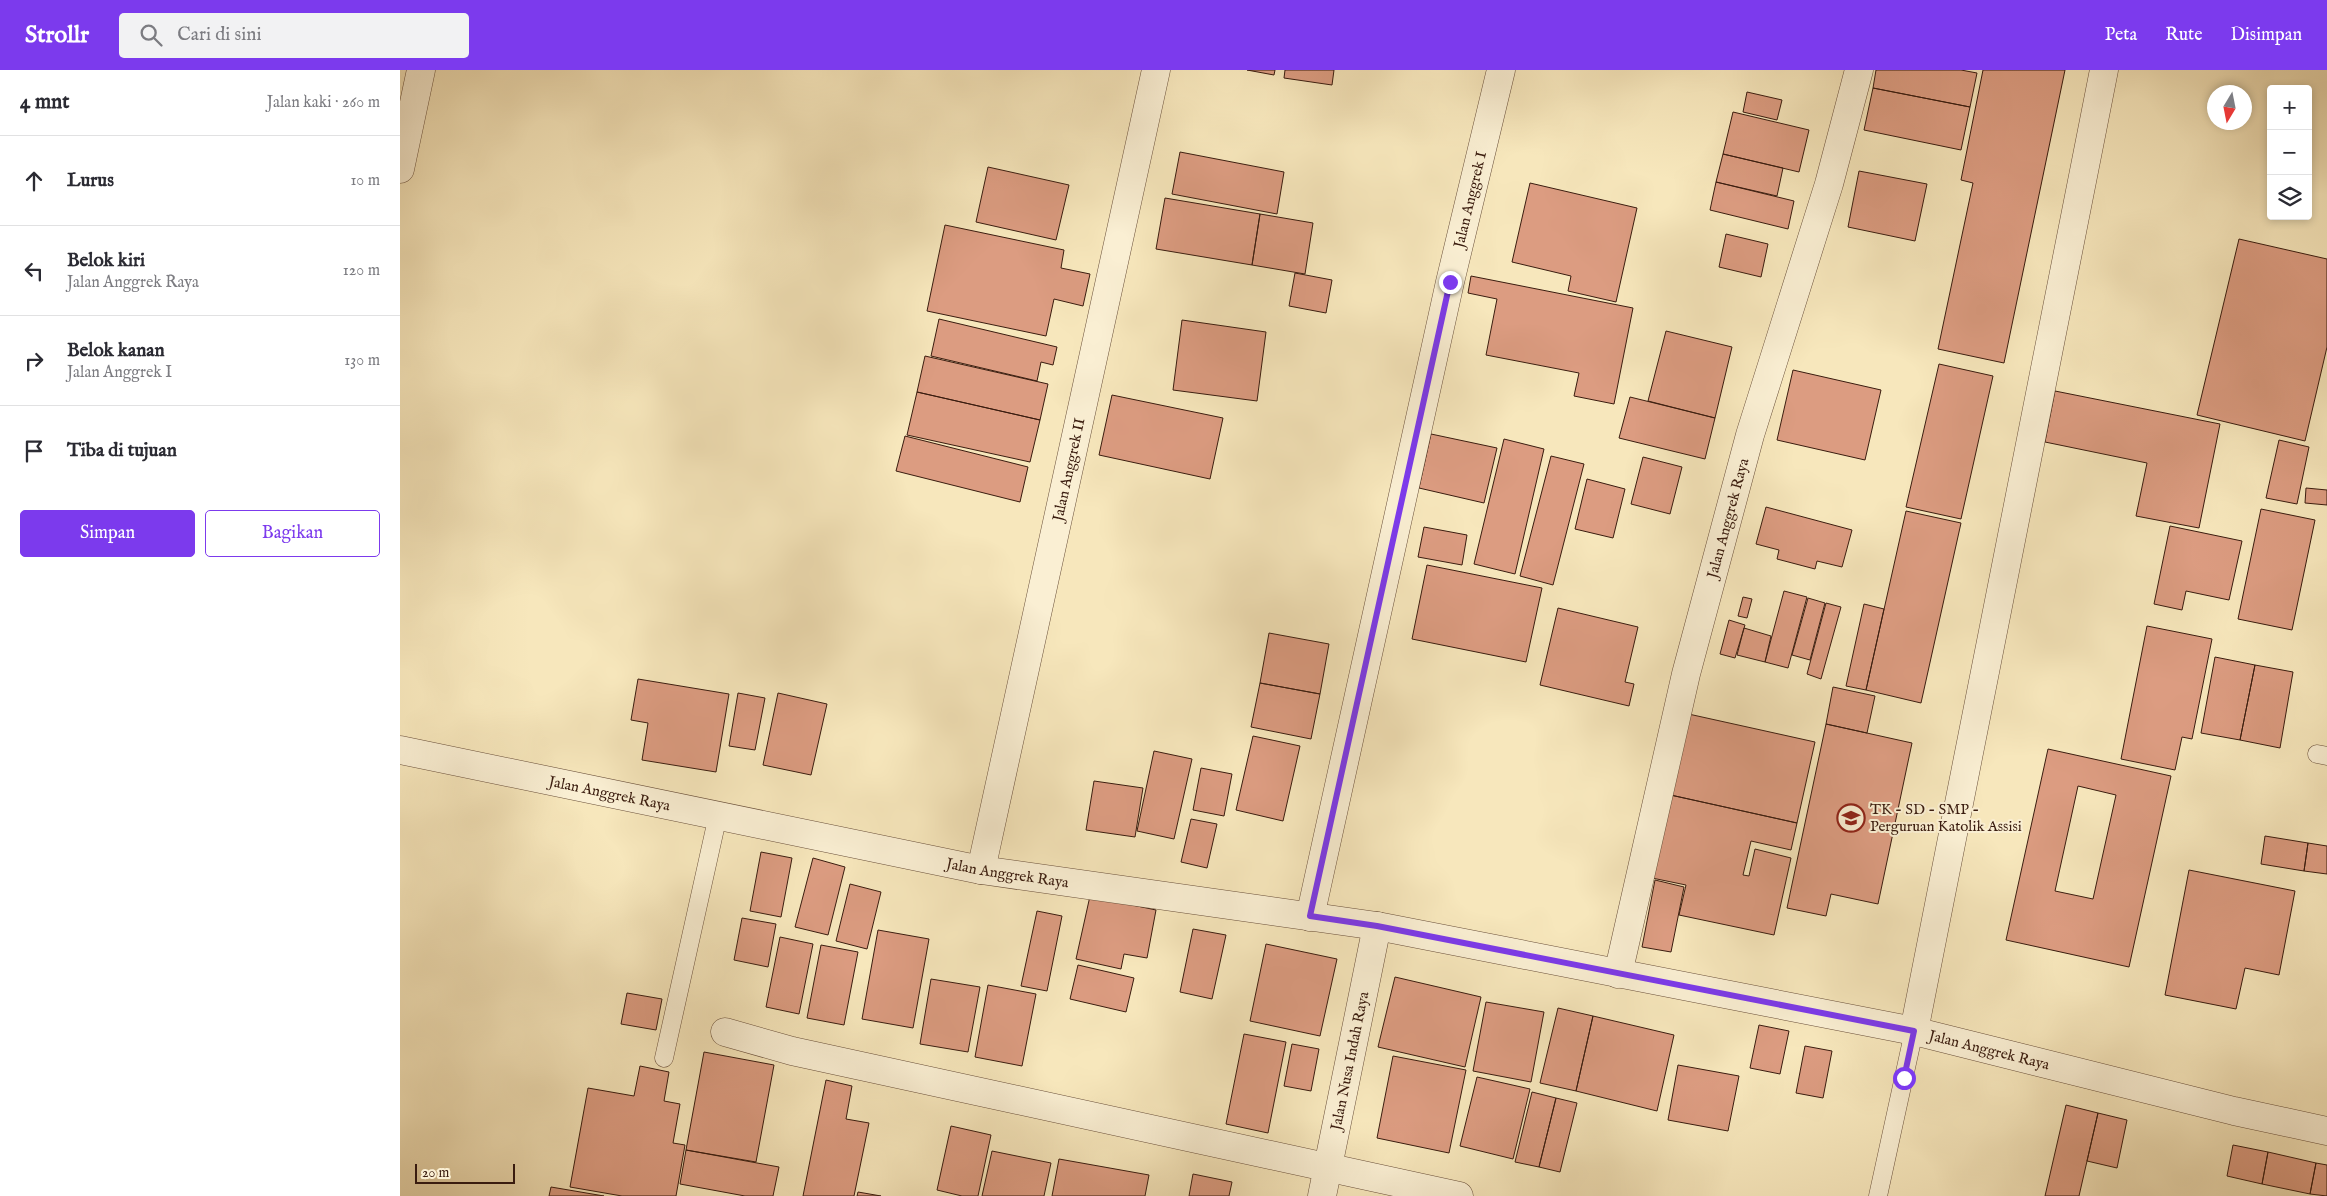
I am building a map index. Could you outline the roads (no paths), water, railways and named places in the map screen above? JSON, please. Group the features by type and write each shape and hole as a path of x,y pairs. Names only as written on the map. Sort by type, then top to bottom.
{"street":[{"path":"400,169 421,70"},
{"name":"Jalan Anggrek II","path":"981,870 1156,70"},
{"name":"Jalan Anggrek I","path":"1310,916 1450,282 1501,70"},
{"name":"Jalan Anggrek Raya","path":"1618,974 1691,655 1750,434 1829,184 1859,70"},
{"path":"1914,1031 2104,70"},
{"name":"Jalan Anggrek Raya","path":"400,750 981,870 1377,926 1914,1031 2234,1111 2327,1131"},
{"name":"Jalan Nusa Indah Raya","path":"1322,1196 1377,926"},
{"path":"725,1032 792,1051 1459,1196"}],"lane":[{"path":"664,1058 718,815"},
{"path":"1878,1196 1914,1031"}],"place":[{"name":"TK - SD - SMP - Perguruan Katolik Assisi","path":"1851,818"}]}
